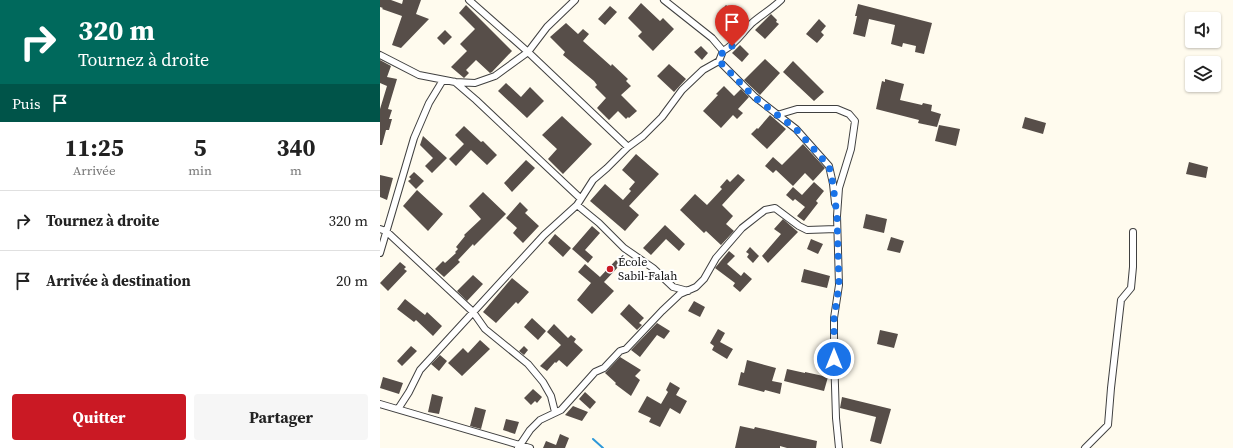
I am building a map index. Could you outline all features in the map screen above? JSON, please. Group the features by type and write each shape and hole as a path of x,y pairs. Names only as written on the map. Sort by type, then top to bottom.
{"street":[{"path":"469,0 528,52 628,147"},
{"path":"380,55 419,75 455,82 475,83 495,76 528,52 547,26 576,0"},
{"path":"664,0 712,38 723,51"},
{"path":"398,409 409,392 420,370 544,235 577,205 580,198 593,180 628,147 643,136 662,117 682,90 703,70 719,61 723,51 732,46 750,25 781,0"},
{"path":"719,61 754,97 796,129 829,166 837,216"},
{"path":"380,253 383,230 414,138 429,103 443,80"},
{"path":"455,82 580,198"},
{"path":"777,115 797,108 837,109 849,114 855,121 851,148 839,188 836,229 839,285 834,318 834,354 836,418 839,448"},
{"path":"577,205 624,248 653,268 673,287 688,291"},
{"path":"519,446 530,430 540,420 561,410 595,372 604,368 620,351 626,349 680,294 696,287 704,279 716,258 742,228 765,210 775,208 799,226 807,230 836,229"},
{"path":"383,230 473,312 485,329 528,364 543,382 551,396 555,412"},
{"path":"1085,448 1108,425 1120,300 1131,288 1133,267 1133,232"},
{"path":"380,404 530,448"}],"building":[{"path":"380,0 391,0 402,4 403,0 421,0 416,14 429,19 401,48 392,45 402,16 382,9 383,8 380,7"},
{"path":"641,3 660,21 663,18 674,29 653,51 638,36 642,32 628,18"},
{"path":"858,4 932,23 924,54 915,52 916,46 903,43 902,47 891,44 895,25 869,19 865,37 853,34"},
{"path":"466,5 512,51 490,73 476,60 466,70 469,73 464,78 451,67 467,51 460,44 475,29 459,13"},
{"path":"726,5 736,14 727,23 718,14"},
{"path":"610,6 617,12 605,25 598,19"},
{"path":"771,14 779,24 765,39 755,30"},
{"path":"819,19 826,26 821,32 824,35 817,43 806,34"},
{"path":"566,23 578,34 583,29 589,34 583,41 628,79 626,81 631,86 621,95 637,111 629,118 628,117 626,119 618,111 609,120 597,108 606,98 595,87 597,85 594,81 563,55 565,52 550,37"},
{"path":"445,30 452,37 444,45 437,38"},
{"path":"740,45 749,54 742,62 732,53"},
{"path":"701,46 708,53 702,60 694,52"},
{"path":"765,59 780,73 760,95 744,80"},
{"path":"380,60 391,66 387,77 397,79 388,109 392,110 389,119 392,119 389,130 386,130 382,145 380,145 380,109 387,86 380,83"},
{"path":"793,61 824,92 814,101 783,72"},
{"path":"669,64 686,79 674,92 657,76"},
{"path":"885,79 904,84 900,100 922,105 923,103 932,105 931,111 941,114 937,127 918,123 919,120 876,109 882,81 885,82"},
{"path":"506,83 521,97 530,87 544,101 527,118 498,91"},
{"path":"724,86 734,96 741,89 749,97 738,109 743,113 737,119 733,115 721,128 703,111"},
{"path":"770,115 786,129 767,149 751,134 757,128 758,129"},
{"path":"562,116 592,144 563,174 548,159 557,149 542,135"},
{"path":"1025,117 1046,123 1043,134 1022,128"},
{"path":"939,125 960,129 956,146 935,141"},
{"path":"464,126 481,142 483,141 497,155 487,165 471,150 456,166 449,159 464,144 455,135"},
{"path":"423,136 447,158 432,173 425,166 433,158 420,145"},
{"path":"803,144 825,168 813,181 805,173 793,186 776,170 773,173 765,166 773,157 782,165"},
{"path":"636,154 659,174 629,206 639,215 625,231 590,201 605,184 623,200 631,191 629,189 635,182 622,170"},
{"path":"526,160 535,168 512,192 504,183"},
{"path":"1189,162 1208,167 1206,178 1186,174"},
{"path":"414,172 424,181 416,189 408,181 411,179 409,177"},
{"path":"738,174 745,180 722,205 733,216 726,224 734,231 721,245 706,231 704,233 680,210 695,194 707,205 722,189 720,187 727,179 730,182"},
{"path":"380,175 393,178 387,200 380,197"},
{"path":"814,182 824,191 816,201 818,203 804,221 797,216 805,207 795,199 793,201 786,195 793,187 802,195"},
{"path":"417,190 443,214 428,231 403,206"},
{"path":"483,192 506,214 474,246 473,244 458,260 460,262 444,277 435,269 443,261 445,263 456,253 455,252 458,249 456,247 465,236 464,235 481,219 469,206"},
{"path":"520,202 528,210 525,213 539,226 523,243 513,233 517,228 506,218"},
{"path":"866,214 887,219 884,233 863,228"},
{"path":"783,219 798,232 768,263 762,256 781,234 774,229"},
{"path":"665,225 685,244 679,251 666,239 651,255 643,248"},
{"path":"592,226 600,233 585,250 593,257 588,263 572,249"},
{"path":"555,234 571,248 563,257 548,243"},
{"path":"891,237 904,241 900,253 887,250"},
{"path":"811,239 823,244 818,254 807,249"},
{"path":"750,247 759,256 753,263 747,257 749,254 746,252"},
{"path":"729,251 735,256 727,264 741,276 744,272 752,279 740,292 733,286 735,283 715,268"},
{"path":"616,260 620,265 604,282 614,291 592,314 577,300 591,283 578,272 585,264 600,277"},
{"path":"400,262 406,267 404,269 407,271 388,291 380,283"},
{"path":"804,269 830,276 827,288 801,282"},
{"path":"473,275 483,284 467,301 457,291"},
{"path":"512,278 529,292 518,304 516,302 496,323 483,312"},
{"path":"405,299 425,315 427,312 442,326 433,336 416,320 414,322 397,309"},
{"path":"694,301 705,307 700,317 688,311"},
{"path":"629,304 644,318 639,323 642,325 637,330 620,314"},
{"path":"532,318 546,331 538,340 524,327"},
{"path":"657,323 670,331 664,339 657,335 640,357 631,350"},
{"path":"554,324 568,338 571,335 576,339 574,342 583,350 567,367 559,360 556,363 555,362 547,371 540,366 561,345 547,332"},
{"path":"718,329 725,333 720,342 733,349 727,359 712,350 714,346 710,343"},
{"path":"880,330 898,334 894,348 877,344"},
{"path":"480,340 490,349 462,376 448,363 463,348 468,353"},
{"path":"411,346 417,351 402,366 397,361"},
{"path":"524,346 528,350 524,355 519,351"},
{"path":"440,355 447,361 439,371 431,364"},
{"path":"620,357 641,370 635,376 640,380 631,396 615,384 616,383 605,373"},
{"path":"747,360 776,368 772,381 782,383 780,394 765,390 764,392 738,385 741,372 744,373"},
{"path":"787,369 828,377 824,391 784,381"},
{"path":"383,377 403,383 399,394 380,388"},
{"path":"670,382 680,388 676,395 687,401 680,414 670,408 660,427 649,422 651,418 638,412 647,396 661,404 668,392 666,390"},
{"path":"533,389 542,397 537,403 535,401 531,405 524,398"},
{"path":"585,392 596,402 590,409 579,399"},
{"path":"432,394 443,397 439,414 428,412"},
{"path":"842,397 891,409 881,444 870,441 876,417 840,408"},
{"path":"573,406 588,412 582,421 565,415"},
{"path":"475,407 486,410 481,429 470,426"},
{"path":"506,419 519,422 515,434 503,430"},
{"path":"740,426 754,429 755,427 817,441 816,448 787,448 780,446 780,448 735,448"},
{"path":"560,434 569,438 565,448 543,448 546,441 556,445"}],"waterway":[{"path":"593,439 603,448"}],"place":[{"name":"École Sabil-Falah","path":"610,269"}],"route":[{"path":"732,46 723,51 719,61 754,97 796,129 829,166 837,216 836,229 839,285 834,318 834,359"}]}
